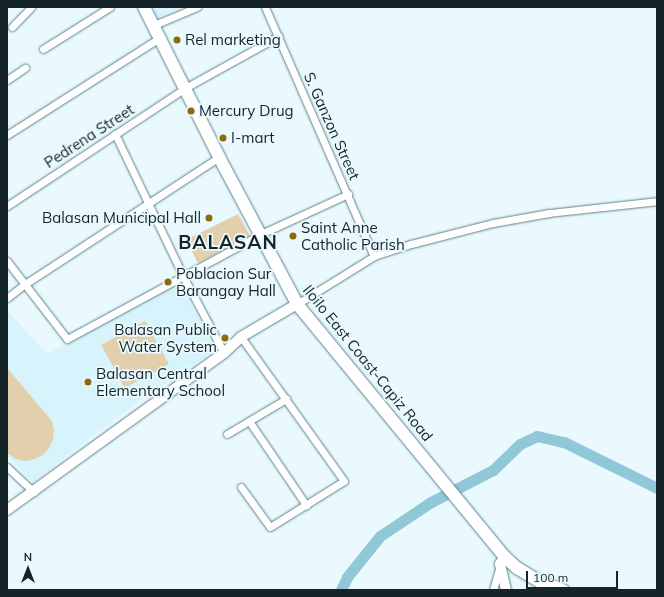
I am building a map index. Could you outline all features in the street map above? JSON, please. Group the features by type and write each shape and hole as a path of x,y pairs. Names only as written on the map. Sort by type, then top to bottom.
{"main road":[{"name":"Iloilo East Coast-Capiz Road","path":"144,7 161,38 219,157 297,304 442,480 502,561 539,581 563,590"}],"street":[{"path":"12,27 31,7"},
{"path":"43,48 110,7"},
{"path":"154,25 197,7"},
{"name":"S. Ganzon Street","path":"265,7 374,256"},
{"name":"Pedrena Street","path":"7,206 185,88 279,36"},
{"path":"7,135 161,38"},
{"path":"7,80 25,68"},
{"path":"115,134 183,276 224,353"},
{"path":"7,298 25,284 219,157"},
{"path":"7,261 67,339 261,234 348,194"},
{"path":"7,510 34,492 224,353 242,337 374,256 411,244 493,223 549,213 657,201"},
{"path":"241,486 270,527 344,481 242,337"},
{"path":"227,434 286,399"},
{"path":"249,421 306,505"},
{"path":"7,467 34,492"},
{"path":"493,590 502,561"},
{"path":"502,561 506,590"}],"shaded area":[{"path":"153,7 182,7 157,18"},
{"path":"238,214 250,236 198,263 186,240"},
{"name":"Balasan Central Elementary School","path":"180,282 215,350 127,410 33,482 7,456 7,310 47,354"},
{"path":"145,321 169,364 125,388 101,345"},
{"path":"7,368 52,421 54,430 53,440 43,455 35,459 25,461 16,459 7,453"}],"waterway":[{"path":"341,590 347,577 380,536 431,502 493,470 520,444 537,436 564,442 657,488"}],"place":[{"name":"Rel marketing","path":"177,40"},
{"name":"Mercury Drug","path":"191,111"},
{"name":"I-mart","path":"223,138"},
{"name":"Balasan Municipal Hall","path":"209,218"},
{"name":"Saint Anne Catholic Parish","path":"293,236"},
{"name":"Poblacion Sur Barangay Hall","path":"168,282"},
{"name":"Balasan Public Water System","path":"225,338"},
{"name":"Balasan Central Elementary School","path":"88,382"}],"district":[{"name":"BALASAN","path":"228,243"}]}
